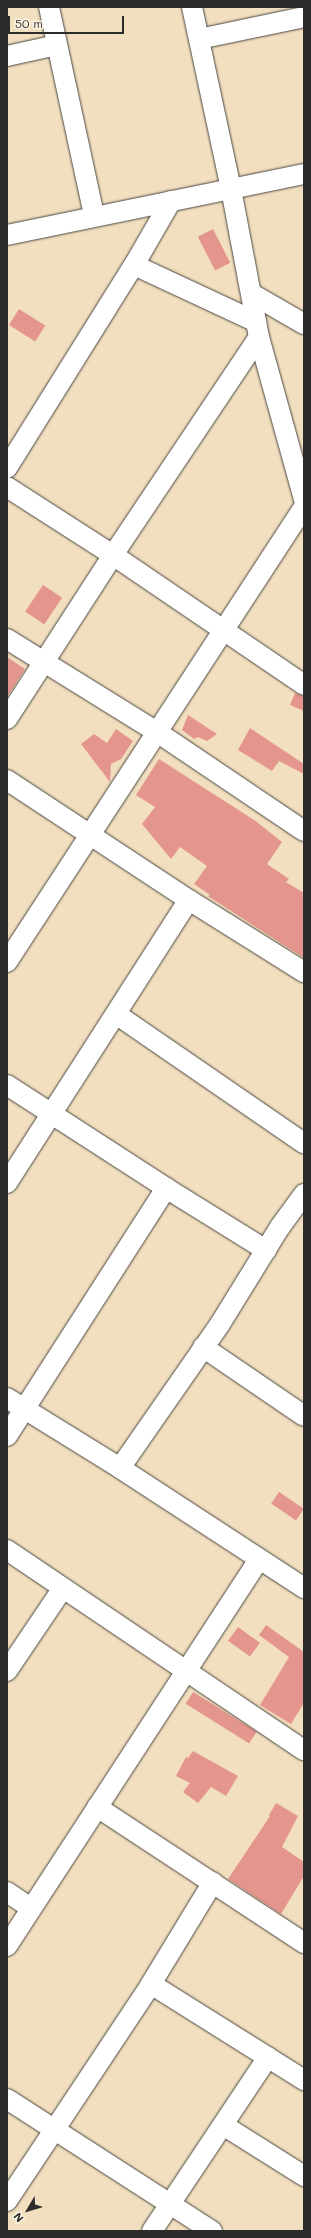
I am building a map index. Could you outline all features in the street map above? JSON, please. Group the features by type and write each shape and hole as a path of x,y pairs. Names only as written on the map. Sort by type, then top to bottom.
{"street":[{"path":"49,7 94,216"},
{"path":"192,7 231,189 258,329 304,499"},
{"path":"199,39 304,17"},
{"path":"7,56 58,45"},
{"path":"7,235 304,174"},
{"path":"7,468 134,265 171,201"},
{"path":"134,265 258,329"},
{"path":"252,294 301,317"},
{"path":"7,719 258,329"},
{"path":"7,487 113,555 304,685"},
{"path":"9,953 91,835 156,732 304,507"},
{"path":"7,639 156,732 304,831"},
{"path":"7,780 189,900 304,972"},
{"path":"7,1183 189,900"},
{"path":"116,1014 304,1143"},
{"path":"7,1085 166,1188 266,1250"},
{"path":"7,1436 166,1188"},
{"path":"120,1468 235,1301 266,1250 304,1194"},
{"path":"202,1348 304,1416"},
{"path":"7,1398 120,1468 304,1588"},
{"path":"7,1550 304,1750"},
{"path":"7,1946 185,1670 259,1560"},
{"path":"7,1671 63,1588"},
{"path":"97,1807 304,1943"},
{"path":"7,2201 151,1984 213,1882"},
{"path":"7,1892 31,1908"},
{"path":"151,1984 304,2080"},
{"path":"152,2231 169,2203 268,2057"},
{"path":"7,2099 212,2231"},
{"path":"223,2125 304,2176"}],"building":[{"path":"213,229 230,263 215,271 198,237"},
{"path":"19,309 45,325 35,342 9,325"},
{"path":"43,585 62,598 44,624 25,612"},
{"path":"7,657 25,669 7,697"},
{"path":"295,693 304,696 304,711 290,705"},
{"path":"188,715 217,734 207,741 198,737 194,739 182,730"},
{"path":"250,728 304,764 304,774 279,761 272,771 238,750"},
{"path":"116,729 133,741 121,759 111,764 110,782 81,744 94,734 107,743"},
{"path":"159,759 257,822 282,842 267,864 289,879 286,882 304,893 304,958 208,896 210,895 194,884 207,866 180,847 171,859 142,824 155,807 136,795"},
{"path":"279,1492 304,1509 296,1520 271,1504"},
{"path":"266,1625 304,1652 304,1703 291,1724 260,1705 289,1657 259,1635"},
{"path":"238,1627 260,1643 250,1657 228,1641"},
{"path":"193,1692 257,1732 249,1744 186,1704"},
{"path":"193,1751 238,1776 226,1796 211,1787 198,1803 183,1792 190,1783 176,1776 186,1757 188,1758"},
{"path":"276,1803 298,1816 282,1847 304,1862 304,1876 281,1914 228,1879 270,1816 269,1815"}]}
